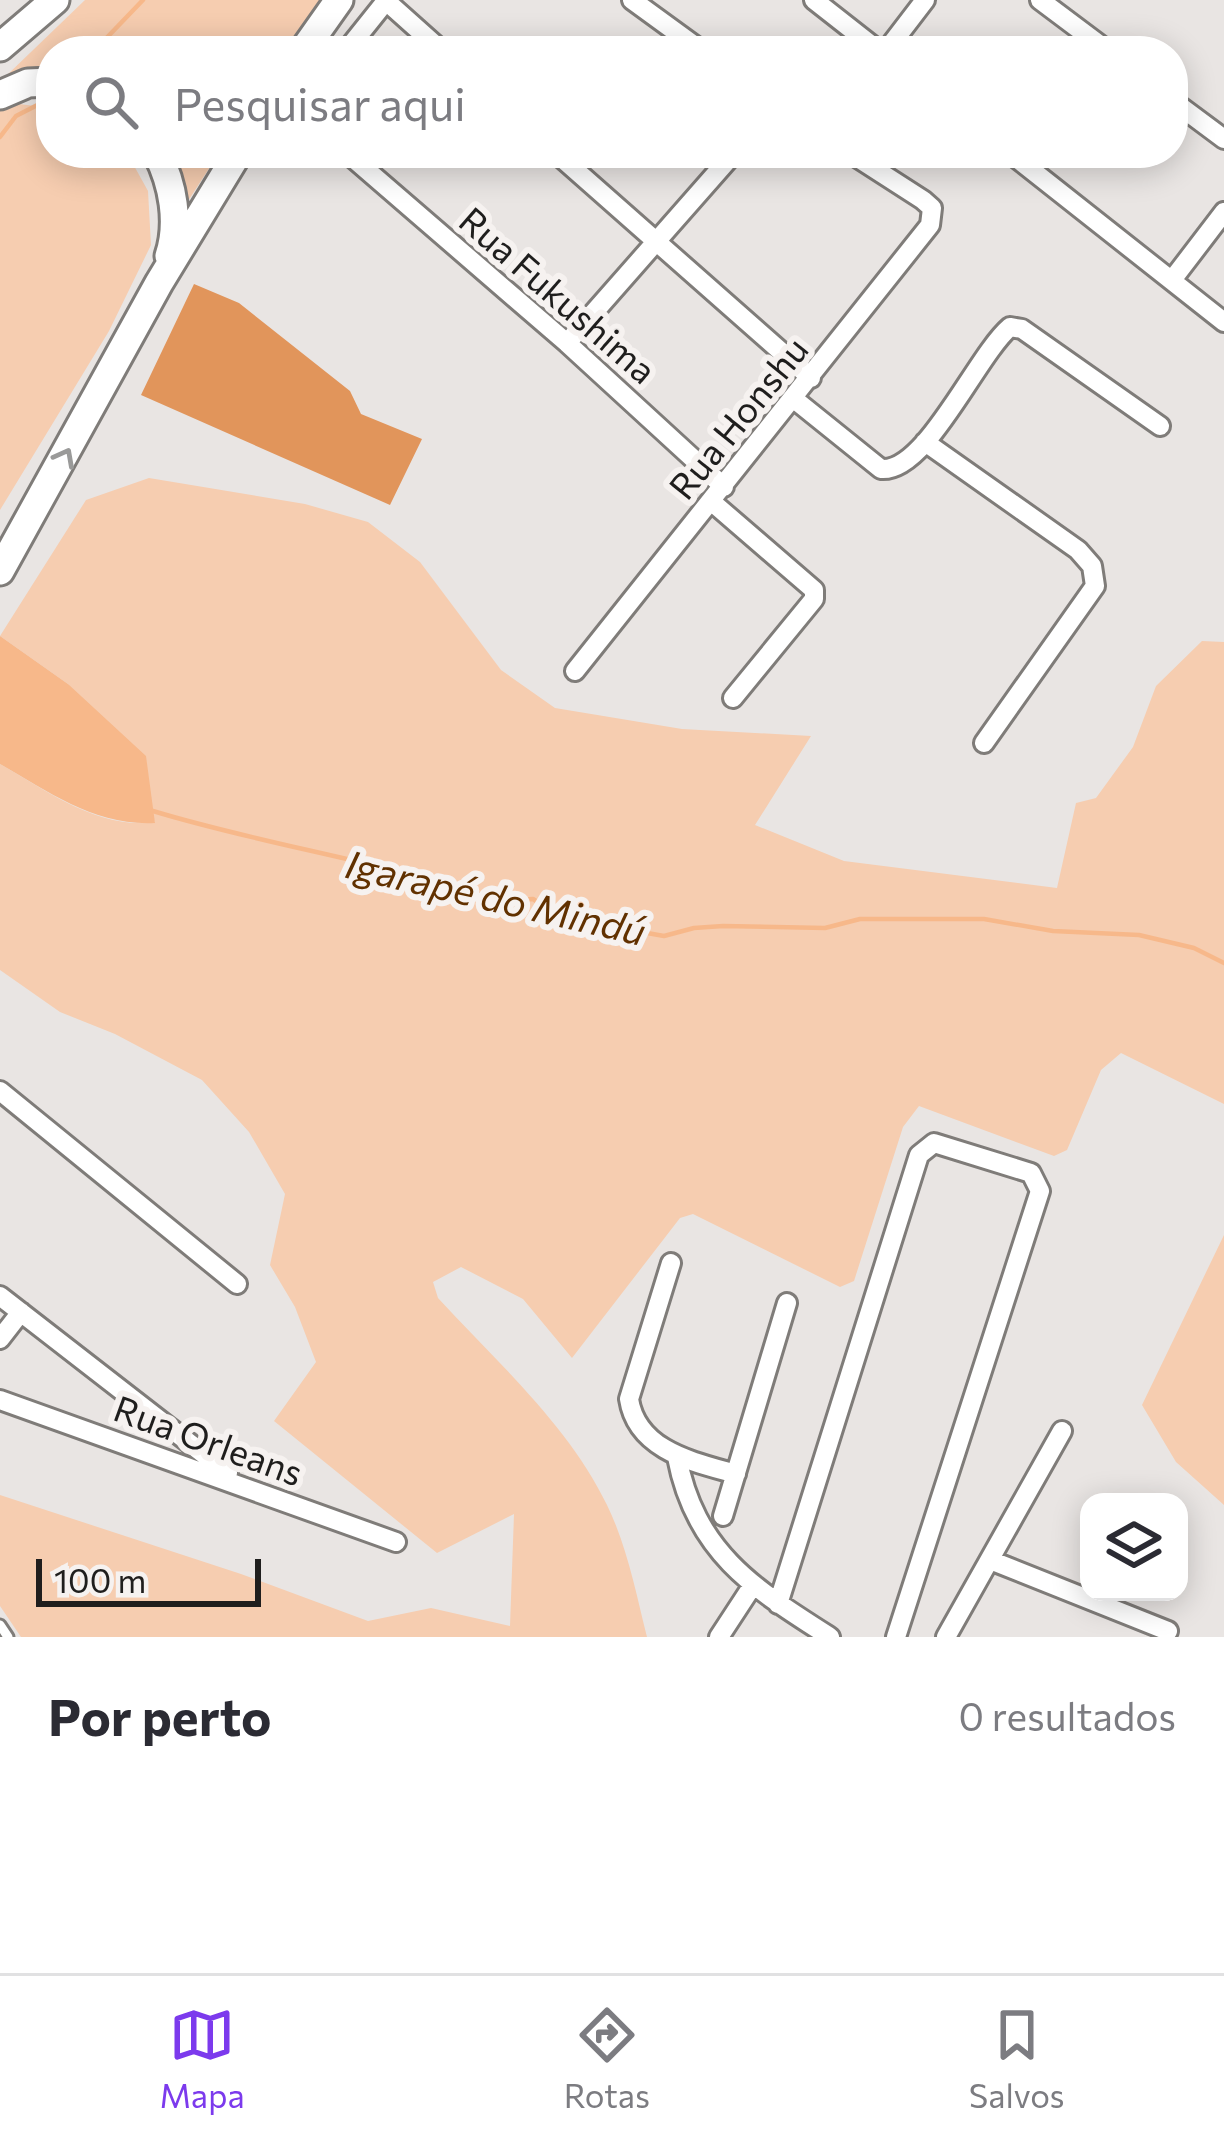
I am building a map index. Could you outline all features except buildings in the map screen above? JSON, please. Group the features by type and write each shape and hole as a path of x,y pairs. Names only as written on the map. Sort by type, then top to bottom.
{"main road":[{"path":"0,47 55,0"},
{"path":"314,36 339,0"},
{"path":"0,95 36,83"},
{"path":"159,283 172,247 175,208 164,168"},
{"path":"4,565 159,283 229,168"}],"street":[{"path":"358,36 386,0 426,36"},
{"path":"632,0 681,36"},
{"path":"814,0 862,36"},
{"path":"895,36 925,0"},
{"path":"1040,0 1088,36"},
{"path":"1188,111 1224,139"},
{"name":"Rua Fukushima","path":"364,168 567,343 814,590 814,599 733,698"},
{"path":"573,168 811,378"},
{"path":"567,343 721,168"},
{"name":"Rua Honshu","path":"575,670 930,225 932,208 873,168"},
{"path":"1029,168 1224,322"},
{"path":"1172,280 1224,212"},
{"path":"794,399 880,469 894,468 925,442 1010,327 1022,329 1160,426"},
{"path":"925,442 1078,550 1091,566 1095,586 984,743"},
{"path":"0,1091 237,1284"},
{"path":"778,1604 919,1155 934,1143 1031,1173 1040,1191 896,1637"},
{"path":"671,1263 629,1399 631,1413 649,1436 676,1456 736,1474"},
{"path":"0,1295 243,1484"},
{"path":"723,1516 787,1303"},
{"path":"0,1339 21,1312"},
{"name":"Rua Orleans","path":"0,1400 395,1542"},
{"path":"946,1637 1061,1431"},
{"path":"676,1456 693,1516 753,1585 830,1637"},
{"path":"990,1560 1168,1631"},
{"path":"718,1637 753,1585"}],"lane":[{"path":"0,1625 8,1637"}],"shaded area":[{"path":"85,0 324,0 296,36 48,36"},
{"path":"36,47 36,74 5,77"},
{"path":"11,103 36,106 36,168 135,168 148,191 151,245 109,331 0,510 0,111"},
{"path":"178,168 209,168 188,201"},
{"path":"149,478 305,504 368,522 420,562 501,670 555,708 682,729 811,736 755,825 844,861 1057,888 1076,803 1096,798 1133,747 1156,686 1202,641 1224,642 1224,1104 1121,1053 1101,1070 1067,1150 1054,1156 919,1106 903,1127 854,1281 840,1287 693,1214 680,1218 572,1358 523,1299 461,1267 433,1282 438,1298 530,1396 591,1476 620,1537 647,1637 21,1637 0,1606 0,1495 368,1621 431,1608 510,1626 514,1514 437,1553 274,1421 316,1362 295,1307 270,1265 285,1194 249,1132 202,1080 115,1034 60,1012 0,970 0,764 94,814 134,823 155,822 68,684 0,636 86,500"},
{"path":"0,636 68,684 146,756 155,823 93,813 0,764"},
{"path":"1224,1235 1224,1505 1176,1462 1142,1405"}],"waterway":[{"path":"108,36 143,0"},
{"path":"0,137 16,116 36,106"},
{"name":"Igarapé do Mindú","path":"153,811 500,901 533,899 563,918 664,936 723,926 825,928 860,919 984,919 1053,931 1139,935 1194,948 1224,963"}]}
